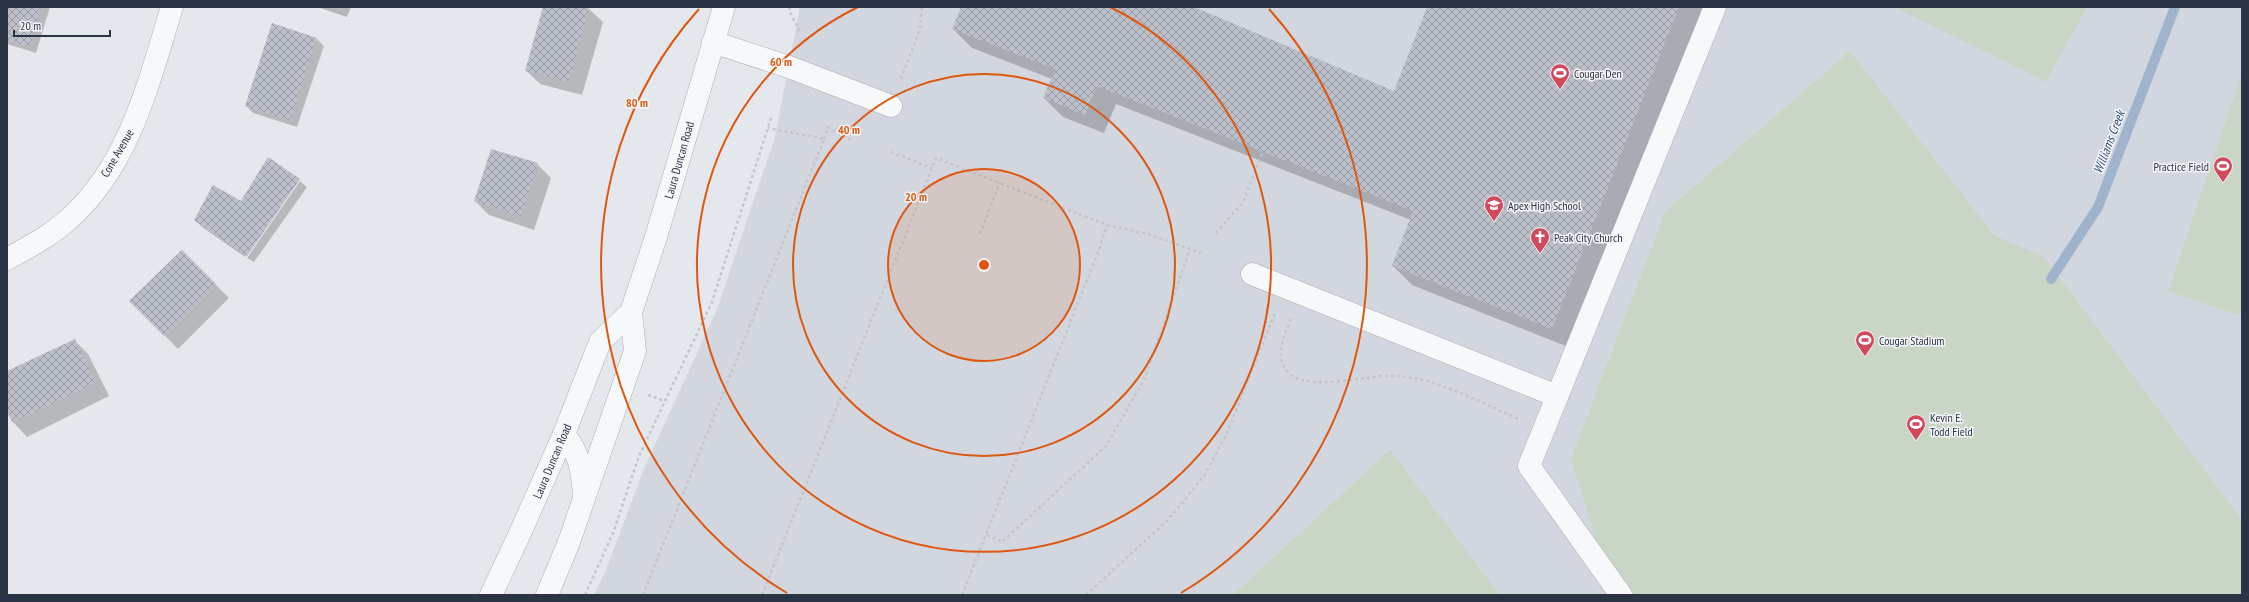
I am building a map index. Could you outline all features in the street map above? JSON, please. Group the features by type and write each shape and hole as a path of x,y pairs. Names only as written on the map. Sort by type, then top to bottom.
{"street":[{"name":"Cone Avenue","path":"7,259 36,244 71,218 96,188 112,164 130,132 147,88 172,7"},
{"name":"Laura Duncan Road","path":"547,595 584,499 635,351 631,312 656,237 724,7"},
{"path":"1620,595 1529,466 1556,396 1715,7"},
{"path":"713,42 789,68 891,106"},
{"path":"1252,274 1556,396"},
{"name":"Laura Duncan Road","path":"491,595 564,434 600,342 631,312"},
{"path":"564,434 574,446 582,468 584,499"}],"path":[{"path":"790,7 789,10 801,34"},
{"path":"891,106 920,29 922,7"},
{"path":"585,595 612,534 639,456 712,302 772,115"},
{"path":"643,595 828,127 851,140"},
{"path":"768,128 824,139"},
{"path":"1216,233 1243,202 1263,151"},
{"path":"891,152 932,168"},
{"path":"762,595 936,158 1107,225 1148,234 1201,253"},
{"path":"980,234 1000,182"},
{"path":"962,595 1096,257 1107,225"},
{"path":"987,535 1002,542 1106,446 1144,380 1190,249"},
{"path":"1292,291 1281,344 1280,359 1289,373 1306,382 1325,382 1397,376 1428,382 1468,396 1544,429"},
{"path":"1086,595 1168,520 1204,476 1227,433 1292,291"}],"shaded area":[{"name":"Apex High School","path":"800,7 2242,7 2242,595 594,595 606,570 644,469 718,307 775,137"}],"green space":[{"path":"1894,7 2087,7 2046,82"},
{"name":"Cougar Stadium","path":"1850,51 1994,235 2043,256 2242,520 2242,595 1613,595 1571,459 1665,212"},
{"name":"Practice Field","path":"2242,74 2242,316 2168,291"},
{"path":"1390,450 1500,595 1233,595"}],"building":[{"path":"7,7 41,7 30,47 7,40"},
{"path":"543,7 589,8 569,82 525,71"},
{"path":"961,7 1194,7 1394,91 1427,7 1679,7 1552,329 1392,266 1413,211 1097,86 1085,115 1043,98 1055,69 952,29"},
{"path":"272,23 317,38 290,121 245,106"},
{"path":"491,149 538,163 521,216 474,201"},
{"path":"268,157 300,179 247,256 194,220 213,185 241,201"},
{"path":"182,250 216,284 164,336 129,301"},
{"path":"75,339 96,382 13,423 7,412 7,371"}],"waterway":[{"name":"Williams Creek","path":"2051,279 2098,207 2175,7"}],"place":[{"name":"Cougar Den","path":"1560,90"},
{"name":"Practice Field","path":"2223,183"},
{"name":"Apex High School","path":"1494,222"},
{"name":"Peak City Church","path":"1540,254"},
{"name":"Cougar Stadium","path":"1865,357"},
{"name":"Kevin E. Todd Field","path":"1916,441"}]}
